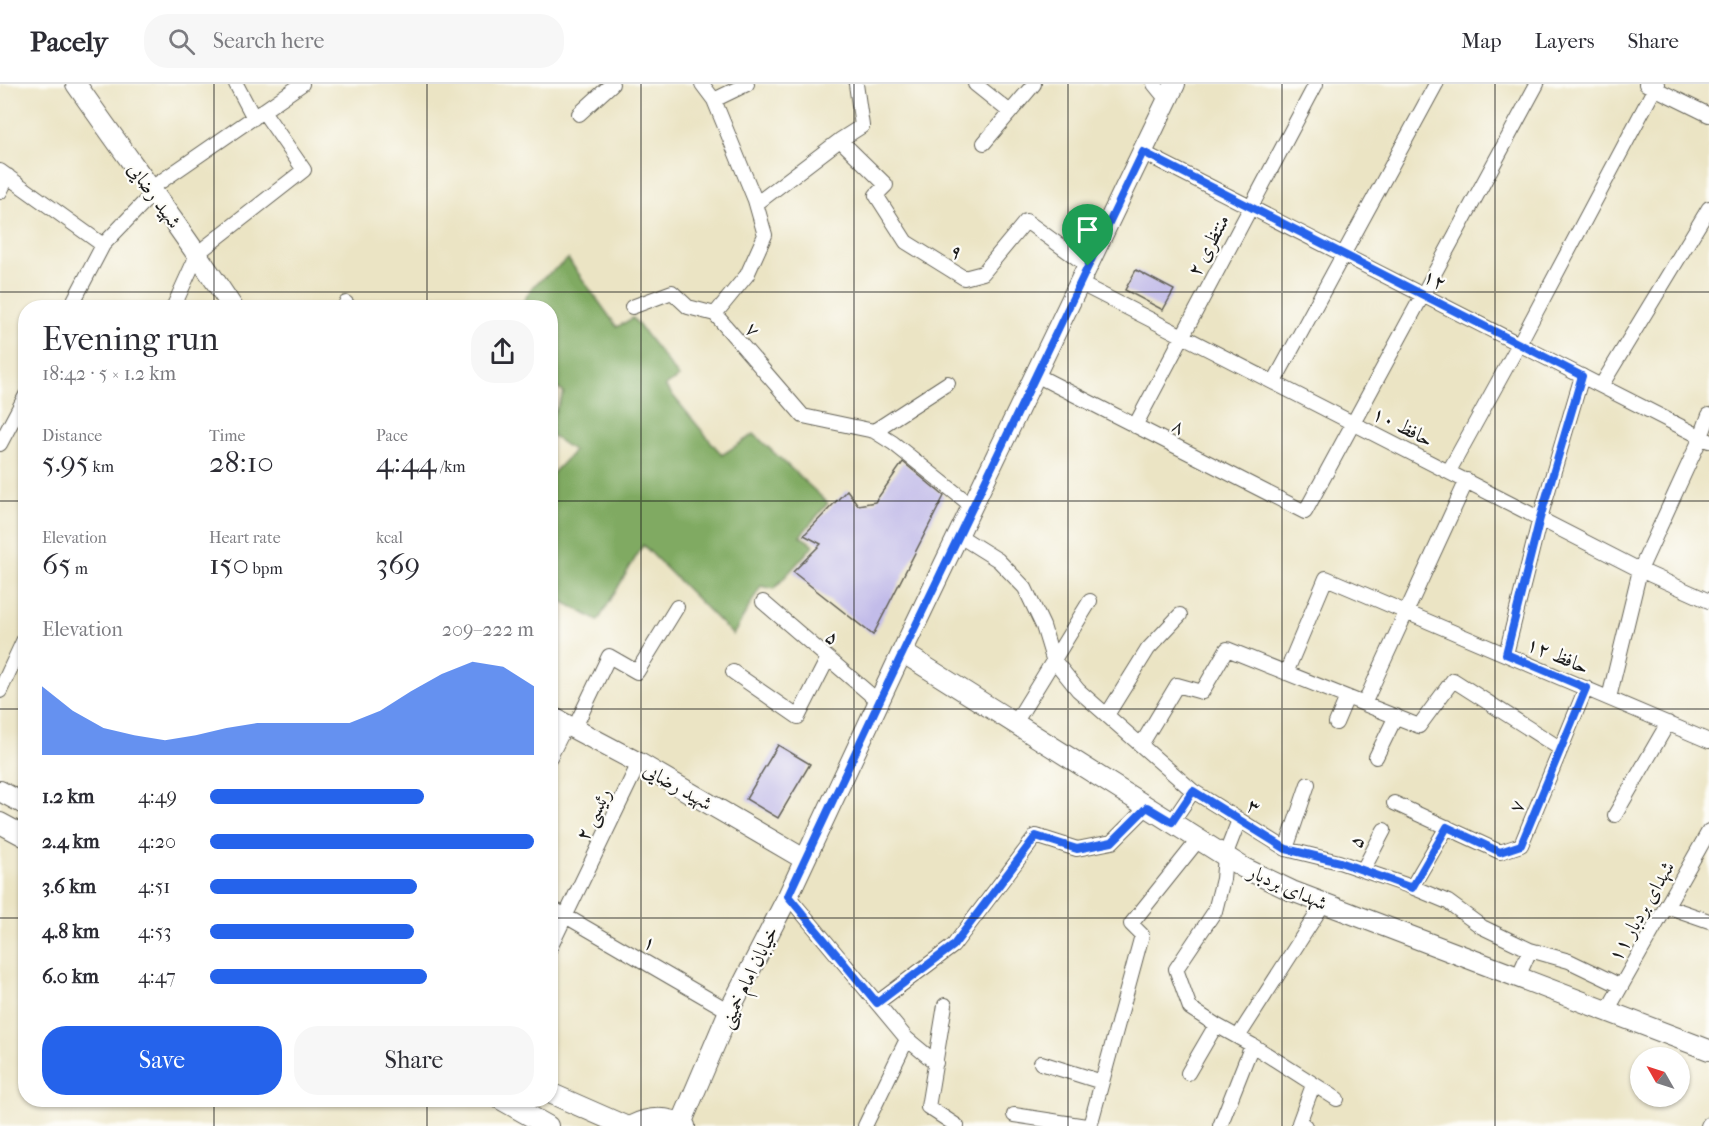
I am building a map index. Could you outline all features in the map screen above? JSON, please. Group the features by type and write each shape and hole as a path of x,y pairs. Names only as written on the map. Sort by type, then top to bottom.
{"street":[{"path":"177,300 198,253 304,170 236,84"},
{"path":"74,300 103,245 152,191 302,84"},
{"path":"579,114 612,84"},
{"path":"632,307 672,291 688,307 715,314 747,275 765,235 756,204 714,100 702,84"},
{"path":"714,100 747,84"},
{"path":"756,204 862,126 856,84"},
{"path":"975,84 1010,112"},
{"path":"984,143 1034,84"},
{"path":"1154,84 1171,92"},
{"name":"منتظری ۲","path":"1135,426 1316,84"},
{"path":"1274,382 1436,84"},
{"path":"1354,423 1537,84"},
{"name":"شهید رضایی","path":"82,86 228,300"},
{"path":"1449,471 1520,344 1653,86 1709,115"},
{"name":"خیابان امام خمینی","path":"683,1125 729,1011 788,896 902,652 1171,92"},
{"name":"۹","path":"840,140 886,185 876,195 906,242 964,278 983,273 1026,221 1084,274"},
{"name":"۱۲","path":"1143,152 1705,439"},
{"path":"0,192 4,173 103,245"},
{"path":"1601,386 1709,208"},
{"name":"حافظ ۱۰","path":"1084,274 1182,335 1640,570 1709,601"},
{"name":"۷","path":"715,314 803,416 874,431 894,443 972,506"},
{"name":"۸","path":"1036,375 1305,512 1354,423"},
{"path":"1506,654 1540,518 1582,376"},
{"path":"874,431 948,383"},
{"path":"0,444 18,409"},
{"path":"1609,698 1640,570 1705,439 1709,415"},
{"path":"1364,704 1467,480"},
{"name":"۳","path":"958,536 998,560 1024,588 1043,626 1053,659 1078,690 1193,791 1286,849 1340,862 1448,902 1482,927 1530,950 1569,961 1621,986"},
{"name":"حافظ ۱۲","path":"1286,673 1326,578 1709,741"},
{"path":"1015,723 1090,601"},
{"name":"۵","path":"763,602 879,702"},
{"path":"558,738 564,724 609,656 637,672 677,607"},
{"path":"1107,715 1148,649 1180,615"},
{"path":"1141,744 1177,685 1202,692 1227,649 1419,726 1453,680 1561,749"},
{"name":"شهدای بردبار","path":"902,652 1244,868 1292,891 1709,1050"},
{"path":"0,692 18,653"},
{"path":"733,672 798,717 828,658"},
{"name":"۷","path":"1394,803 1500,852 1521,845 1586,688"},
{"path":"1336,723 1347,697"},
{"path":"1376,757 1396,716"},
{"path":"1615,815 1668,723"},
{"name":"شهید رضایی","path":"564,724 639,763 804,859"},
{"name":"رئیسی ۲","path":"558,932 639,763"},
{"path":"1286,849 1308,784"},
{"path":"0,791 18,801"},
{"path":"1172,822 1193,791"},
{"path":"877,1003 953,946 1036,836 1077,849 1112,842 1147,807"},
{"path":"1239,820 1224,856 1224,879 1215,911 1176,969 1190,1008 1337,1100"},
{"path":"1412,888 1447,827"},
{"name":"۵","path":"1363,870 1384,830"},
{"name":"شهدای بردبار ۱۱","path":"1607,1011 1709,831"},
{"path":"1014,1115 1088,1126 1142,935 1131,924 1199,839"},
{"path":"788,896 908,1039 936,1063"},
{"path":"1238,1038 1324,903"},
{"path":"1666,906 1709,921"},
{"name":"۱","path":"558,912 729,1011"},
{"path":"1518,977 1530,950"},
{"path":"945,1005 928,1107 957,1126"},
{"path":"1188,1073 1216,1025"},
{"path":"865,1126 908,1039"},
{"path":"1220,1126 1252,1045"},
{"path":"1041,1063 1102,1082"},
{"path":"1305,1126 1299,1123 1313,1085"},
{"path":"558,1096 626,1126"},
{"path":"514,1107 548,1126"},
{"path":"631,1126 654,1118 668,1119 683,1125"}],"green space":[{"path":"568,259 617,327 633,318 679,377 665,386 722,455 754,434 828,503 800,536 814,545 774,589 761,586 733,635 643,545 598,621 558,599 558,468 574,451 558,440 558,405 564,393 558,388 558,300 524,300 533,286"}],"building":[{"path":"1136,270 1174,290 1163,310 1125,290"},
{"path":"903,462 944,496 873,635 793,572 821,544 804,535 847,490 858,505 875,502"},
{"path":"778,745 810,764 778,818 746,799"}],"route":[{"path":"1143,152 1582,376 1540,518 1506,654 1586,688 1521,845 1500,852 1447,827 1412,888 1340,862 1286,849 1193,791 1172,822 1147,807 1112,842 1077,849 1036,836 953,946 877,1003 788,896 1088,266 1143,152"}]}
